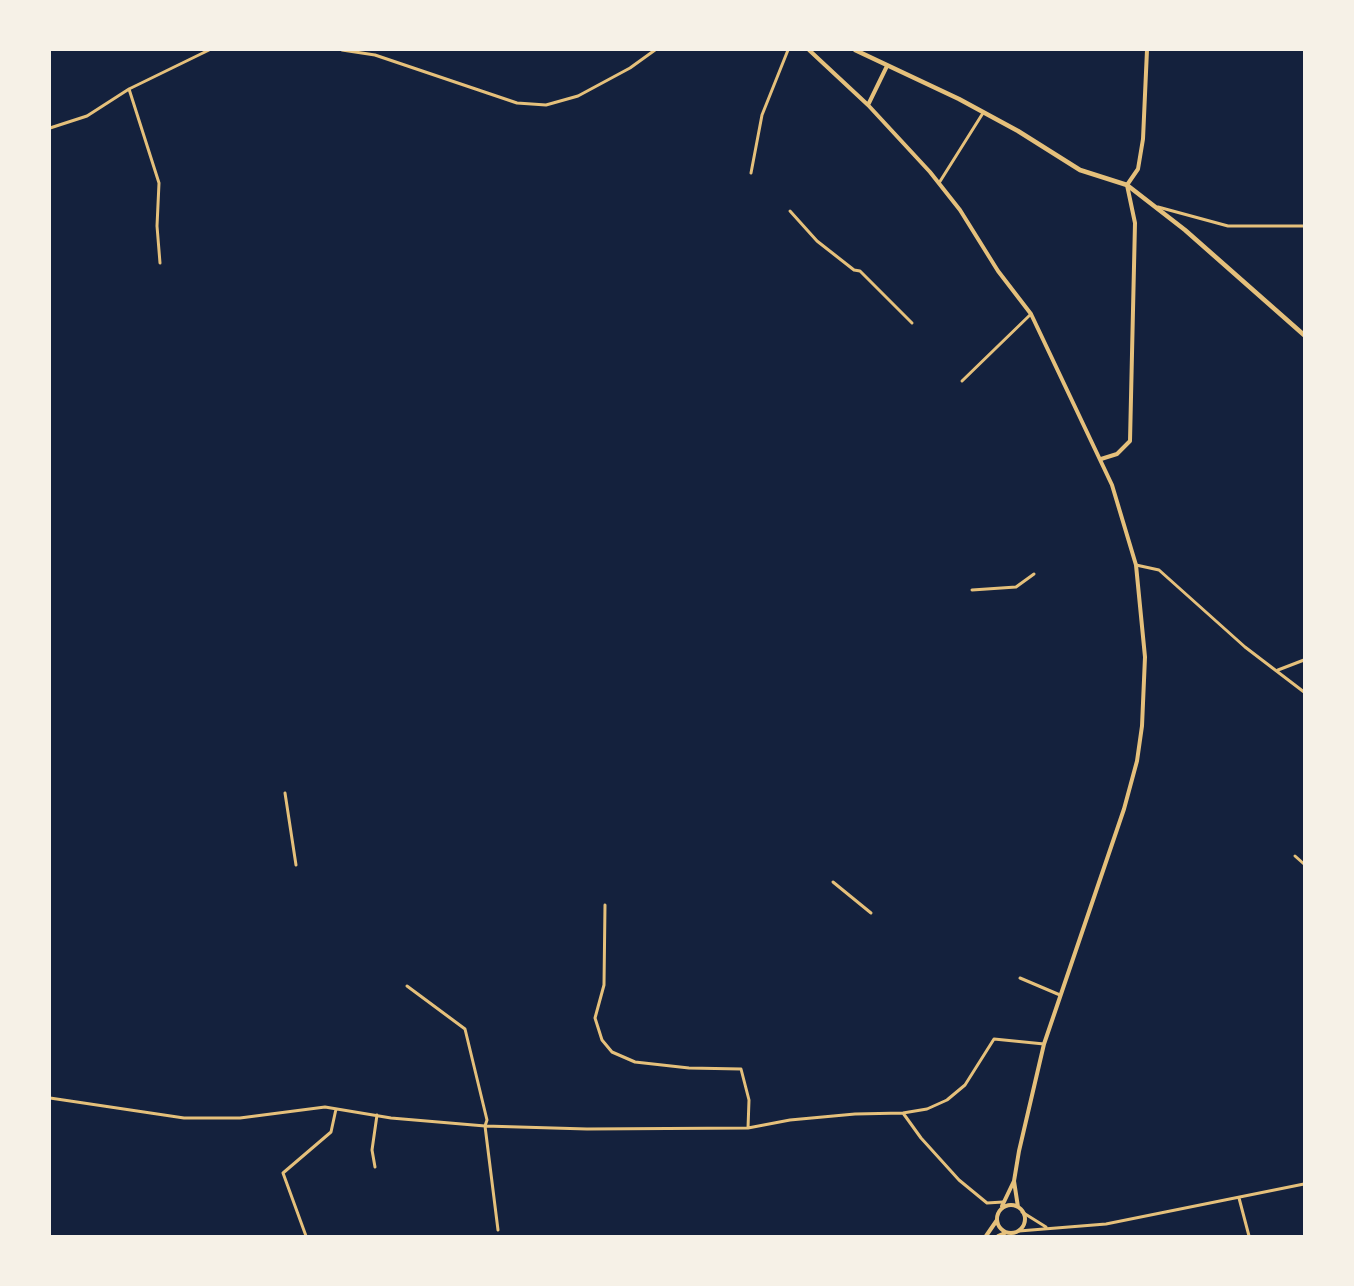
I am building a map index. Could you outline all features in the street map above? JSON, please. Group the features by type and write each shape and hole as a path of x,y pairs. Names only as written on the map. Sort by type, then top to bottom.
{"main road":[{"path":"809,50 868,105 939,183 960,210 998,271 1031,314 1101,459 1125,521 1136,565 1145,657 1142,726 1137,760 1124,809 1044,1044 1014,1181 997,1220 986,1236"},
{"path":"855,50 1018,131 1080,170 1127,185 1158,207 1305,336"},
{"path":"1101,459 1117,454 1130,441 1136,223 1127,185 1138,169 1143,139 1147,50"},
{"path":"868,105 887,66"},
{"path":"998,1236 1006,1232 1019,1231 1023,1224 1014,1181"},
{"path":"1002,1205 1018,1207"},
{"path":"997,1220 999,1227 1006,1232"}],"street":[{"path":"50,128 87,116 129,90 209,50"},
{"path":"342,50 375,55 517,103 539,105 578,96 630,68 655,50"},
{"path":"751,173 762,115 789,50"},
{"path":"129,90 159,183 157,226 160,263"},
{"path":"939,183 983,113"},
{"path":"1158,207 1228,226 1305,226"},
{"path":"789,211 817,241 854,270 860,271 912,323"},
{"path":"963,381 1031,314"},
{"path":"1136,565 1159,570 1245,647 1305,692"},
{"path":"972,590 1016,587 1034,574"},
{"path":"1278,670 1305,660"},
{"path":"285,793 296,865"},
{"path":"1295,856 1305,864"},
{"path":"833,882 871,913"},
{"path":"605,905 604,985 595,1018 602,1040 612,1052 635,1062 689,1068 741,1070 749,1100 748,1128"},
{"path":"1020,978 1060,995"},
{"path":"407,986 465,1029 487,1120 485,1126 498,1230"},
{"path":"50,1098 184,1118 240,1118 325,1107 377,1115 485,1126 587,1129 748,1128 790,1120 855,1114 903,1113 938,1106 965,1085 981,1054 994,1039 1044,1044"},
{"path":"306,1236 283,1173 331,1132 336,1109"},
{"path":"903,1113 921,1138 959,1180 987,1203 1002,1205"},
{"path":"375,1167 372,1150 377,1115"},
{"path":"1019,1231 1106,1224 1305,1184"},
{"path":"1239,1198 1249,1236"},
{"path":"1022,1212 1046,1228"}]}
